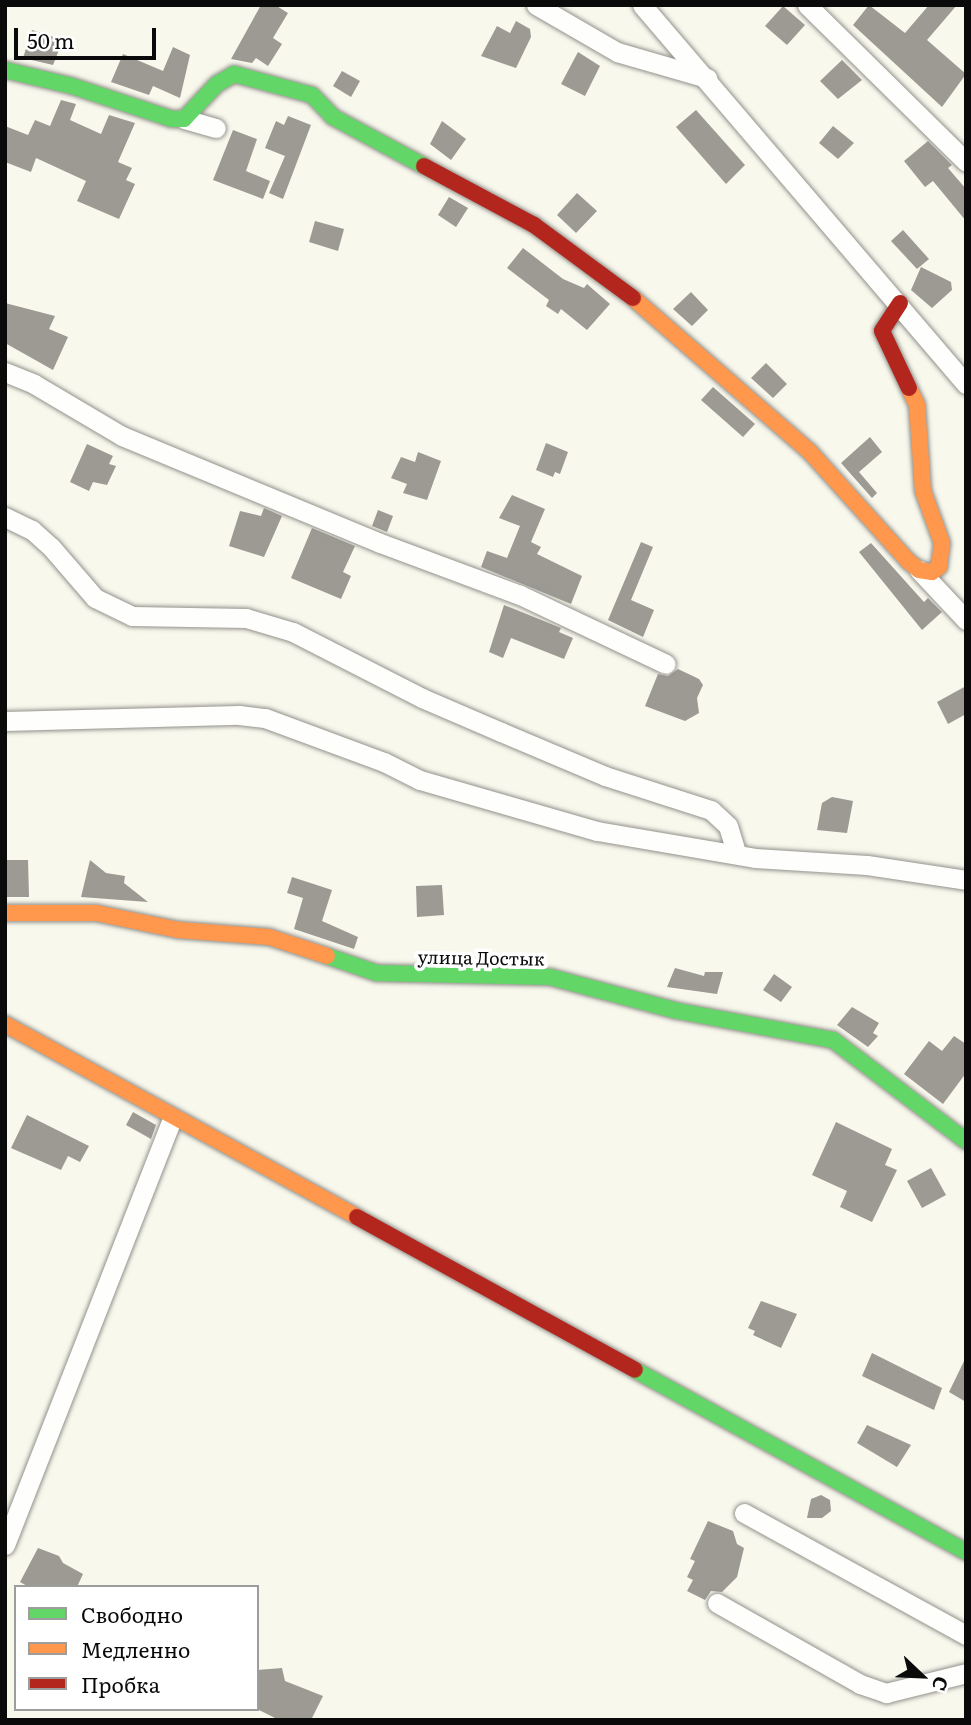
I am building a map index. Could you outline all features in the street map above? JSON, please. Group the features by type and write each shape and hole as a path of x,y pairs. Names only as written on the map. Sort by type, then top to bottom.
{"street":[{"path":"536,5 617,52 707,78"},
{"path":"642,5 900,303 966,384"},
{"path":"807,5 966,162"},
{"path":"5,70 72,86 153,114 216,128"},
{"path":"184,119 217,84 234,74 279,83 312,95 333,117 534,225 709,358 810,452 966,620"},
{"path":"900,303 881,331 917,405 923,491 942,542 945,597"},
{"path":"5,372 34,384 122,436 380,544 520,595 666,664"},
{"path":"5,517 32,530 51,547 95,598 119,610 132,615 246,618 293,632 422,698 501,732 605,776 711,810 728,826 736,852"},
{"path":"919,570 932,572 941,560"},
{"path":"5,721 239,715 265,718 372,757 420,780 519,810 673,847 736,852 755,858 867,865 966,880"},
{"name":"улица Достык","path":"5,914 96,913 180,930 270,937 377,973 550,977 678,1011 833,1040 966,1141"},
{"path":"5,1024 966,1552"},
{"path":"5,1545 172,1118"},
{"path":"744,1513 965,1633"},
{"path":"717,1603 860,1684 886,1693 966,1673"}],"building":[{"path":"261,5 275,5 288,13 273,38 282,44 268,66 256,58 252,63 231,59"},
{"path":"869,5 905,33 929,5 957,5 927,40 966,74 942,107 853,25"},
{"path":"783,6 805,25 787,45 765,26"},
{"path":"516,21 530,29 531,37 516,68 481,56 497,26 510,33"},
{"path":"32,30 63,40 53,65 23,58"},
{"path":"173,47 190,55 180,98 153,86 149,95 111,82 123,54 163,71"},
{"path":"578,52 600,66 585,96 561,84"},
{"path":"842,60 862,80 838,99 820,81"},
{"path":"342,71 360,81 351,97 333,86"},
{"path":"61,100 76,104 70,120 101,134 109,115 135,123 118,162 132,168 126,180 135,184 119,219 77,201 86,181 36,158 31,172 5,162 5,126 28,135 35,120 50,126"},
{"path":"696,110 745,165 726,184 676,127"},
{"path":"288,116 311,125 283,199 269,193 285,156 265,148 276,121 284,125"},
{"path":"442,121 466,139 451,160 430,144"},
{"path":"833,126 854,143 838,159 819,143"},
{"path":"233,130 257,139 246,171 270,181 263,199 213,180"},
{"path":"928,141 952,165 948,168 966,189 966,221 933,181 925,187 904,161"},
{"path":"577,193 597,211 576,233 557,215"},
{"path":"449,197 468,208 456,227 438,215"},
{"path":"315,221 344,229 338,251 309,242"},
{"path":"903,230 929,259 917,269 891,241"},
{"path":"523,248 563,279 584,288 587,284 610,304 587,330 561,309 558,314 546,306 549,300 507,268"},
{"path":"921,267 951,282 952,290 932,308 911,290"},
{"path":"691,292 708,310 692,326 673,309"},
{"path":"5,303 55,316 49,329 68,337 53,370 5,343"},
{"path":"766,363 787,384 773,398 751,378"},
{"path":"713,387 755,424 743,437 701,400"},
{"path":"870,437 882,452 859,472 877,493 872,498 841,463"},
{"path":"546,443 568,452 560,474 555,472 553,477 536,470"},
{"path":"87,444 113,456 109,464 116,466 107,485 93,482 89,491 70,482"},
{"path":"418,452 441,461 427,500 403,493 407,484 391,478 401,457 415,462"},
{"path":"512,495 545,509 531,542 541,547 537,554 582,576 571,604 481,567 487,551 507,558 520,526 499,518"},
{"path":"264,508 282,516 264,557 229,546 240,511 261,516"},
{"path":"378,510 393,516 387,532 372,526"},
{"path":"312,528 355,546 343,572 351,576 341,599 291,578"},
{"path":"641,542 653,547 631,600 654,610 643,637 608,620"},
{"path":"871,543 924,602 928,598 942,612 922,630 859,552"},
{"path":"504,605 561,628 559,632 573,638 564,659 511,638 503,658 489,652"},
{"path":"678,669 699,679 703,685 697,698 699,713 685,721 645,706 658,674 668,676"},
{"path":"966,686 966,714 948,724 937,702"},
{"path":"832,797 853,801 847,833 817,830 822,803"},
{"path":"5,860 28,860 29,897 6,897"},
{"path":"90,860 106,873 125,876 124,883 148,902 81,897"},
{"path":"292,877 332,890 322,921 358,937 354,949 294,929 303,898 287,893"},
{"path":"442,885 444,915 417,917 416,886"},
{"path":"675,968 704,976 705,972 723,972 717,994 667,987"},
{"path":"774,974 792,987 781,1002 763,990"},
{"path":"852,1007 879,1023 873,1033 878,1036 868,1047 837,1025"},
{"path":"954,1036 966,1044 966,1073 943,1104 904,1074 929,1041 942,1051"},
{"path":"133,1112 156,1125 151,1139 126,1125"},
{"path":"27,1115 89,1146 80,1162 68,1156 61,1170 11,1148"},
{"path":"836,1122 892,1149 885,1165 897,1170 872,1222 840,1207 847,1191 812,1175"},
{"path":"931,1168 946,1195 922,1208 907,1181"},
{"path":"761,1301 797,1314 781,1348 753,1335 755,1331 748,1328"},
{"path":"872,1353 942,1388 934,1410 862,1376"},
{"path":"966,1357 966,1402 949,1392"},
{"path":"867,1425 911,1445 897,1467 857,1443"},
{"path":"821,1495 830,1500 831,1511 822,1518 807,1518 811,1499"},
{"path":"708,1521 733,1531 737,1544 744,1548 737,1577 722,1592 711,1591 705,1600 687,1591 693,1580 687,1577 695,1561 690,1559"},
{"path":"38,1548 59,1556 63,1563 83,1574 78,1585 25,1585 20,1582"},
{"path":"282,1668 285,1681 323,1696 311,1720 279,1720 259,1710 259,1670"}],"traffic: fast":[{"path":"5,70 72,86 172,119 184,119 217,84 234,74 312,95 333,117 424,166"},
{"path":"327,956 377,973 550,977 678,1011 833,1040 966,1141"},
{"path":"635,1370 966,1552"}],"traffic: slow":[{"path":"633,298 810,452 908,561 919,570 932,572 939,567 942,543 923,491 917,405 909,388"},
{"path":"5,913 96,913 179,930 269,937 327,956"},
{"path":"5,1024 357,1217"}],"traffic: jam":[{"path":"424,166 534,225 633,298"},
{"path":"900,303 882,331 909,388"},
{"path":"357,1217 635,1370"}]}
